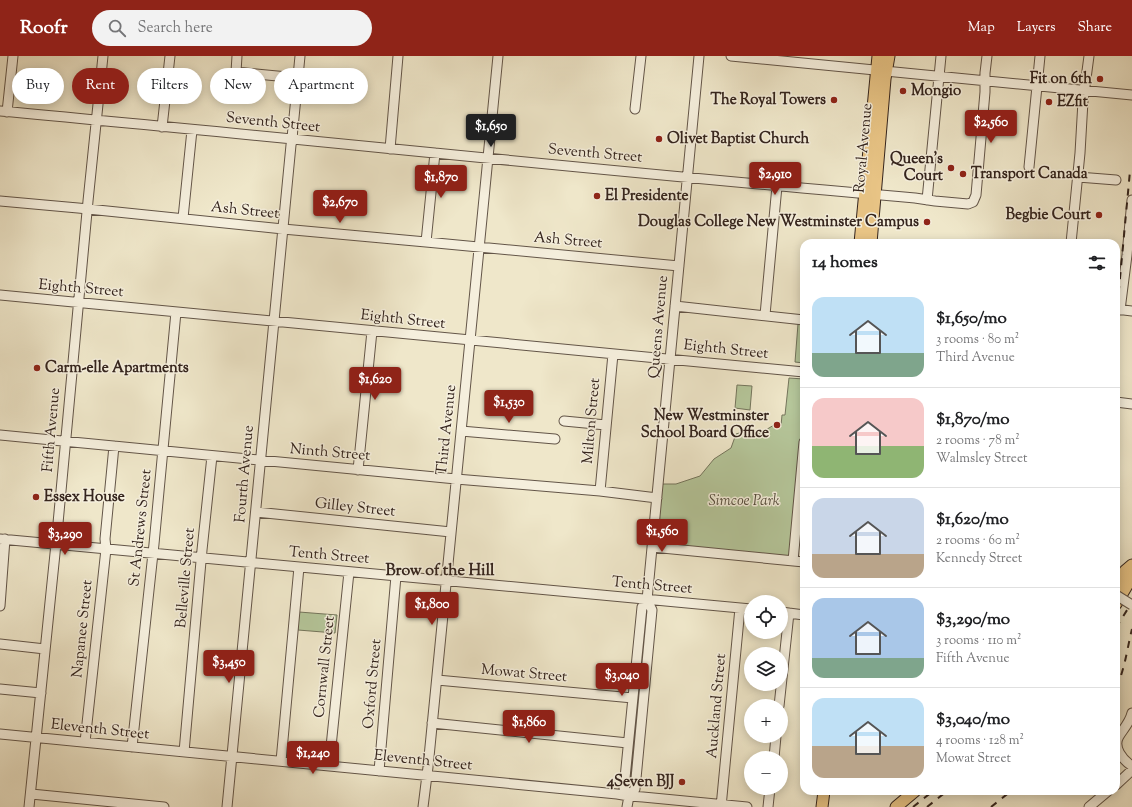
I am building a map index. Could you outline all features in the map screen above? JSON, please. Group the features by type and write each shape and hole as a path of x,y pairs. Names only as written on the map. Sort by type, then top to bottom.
{"main road":[{"name":"Royal Avenue","path":"871,239 870,194 881,71 878,56"},
{"name":"Royal Avenue","path":"881,71 889,56"},
{"name":"Royal Avenue","path":"861,239 870,194"},
{"path":"1120,581 1130,571"},
{"path":"1120,595 1130,571"},
{"path":"815,807 816,795"},
{"path":"822,807 824,795"},
{"path":"896,807 910,795"}],"street":[{"path":"3,111 13,56"},
{"name":"Fifth Avenue","path":"29,807 103,56"},
{"path":"162,127 170,56"},
{"path":"236,68 237,56"},
{"name":"Fourth Avenue","path":"299,68 300,56"},
{"path":"390,149 398,56"},
{"name":"Third Avenue","path":"423,807 437,680 498,56"},
{"path":"635,109 641,56"},
{"name":"Queens Avenue","path":"629,796 624,788 628,743 642,607 647,600 699,56"},
{"path":"730,56 1132,95"},
{"path":"927,200 941,56"},
{"path":"985,81 987,56"},
{"path":"1029,166 1040,56"},
{"path":"1071,239 1089,56"},
{"name":"Seventh Street","path":"3,111 192,130 291,142 435,153 965,204 973,202 976,195 985,81"},
{"name":"Fourth Avenue","path":"227,807 252,563 295,104"},
{"path":"183,218 192,130"},
{"path":"426,242 435,153"},
{"path":"1078,177 1116,180"},
{"path":"765,315 777,186"},
{"path":"1120,301 1132,200"},
{"name":"Ash Street","path":"0,201 679,266"},
{"name":"Eighth Street","path":"0,295 613,354 671,358 800,372"},
{"path":"675,306 800,319"},
{"path":"1120,310 1132,311"},
{"name":"St Andrews Street","path":"132,747 153,553 176,312"},
{"path":"358,470 372,331"},
{"name":"Milton Street","path":"600,491 613,354"},
{"path":"1120,402 1132,404"},
{"path":"564,421 606,425"},
{"path":"461,431 555,439"},
{"name":"Ninth Street","path":"0,435 358,470 600,491 657,498"},
{"name":"Napanee Street","path":"85,742 106,549 104,539 114,446"},
{"name":"Belleville Street","path":"184,752 201,558 212,456"},
{"path":"793,560 800,485"},
{"name":"Gilley Street","path":"256,512 451,532"},
{"path":"0,606 3,539"},
{"name":"Tenth Street","path":"3,539 744,608"},
{"path":"652,547 800,561"},
{"path":"1130,571 1132,558"},
{"path":"281,761 299,567"},
{"name":"Cornwall Street","path":"329,766 349,572"},
{"name":"Oxford Street","path":"379,771 396,576"},
{"path":"1120,598 1132,605"},
{"name":"Queens Avenue","path":"628,807 629,796 635,789 652,610 647,600"},
{"name":"Auckland Street","path":"721,806 740,608"},
{"path":"788,612 800,614"},
{"path":"779,699 783,639"},
{"path":"0,644 45,649"},
{"name":"Mowat Street","path":"437,680 633,698"},
{"path":"0,689 40,693"},
{"path":"1120,734 1131,718 1132,713"},
{"path":"432,723 628,743"},
{"name":"Eleventh Street","path":"0,734 643,797 721,806 747,807"},
{"path":"1120,753 1132,766"},
{"path":"1120,781 1132,770"},
{"path":"31,794 164,807"},
{"path":"768,807 769,795"},
{"path":"1089,807 1103,795"}],"green space":[{"path":"798,324 800,324 800,363 795,362"},
{"name":"Simcoe Park","path":"789,378 800,379 800,460 791,551 788,556 662,544 659,540 660,489 663,484 676,484 700,476 714,459 731,448 736,434 750,430 759,434 774,425 781,426 782,415 785,415"},
{"path":"737,385 752,386 750,410 735,408"},
{"path":"645,609 650,609 632,788 627,787"},
{"path":"299,612 337,615 335,633 298,630"}],"railway":[{"path":"1120,278 1130,171"},
{"path":"1120,622 1132,602"},
{"path":"1120,678 1132,629"},
{"path":"913,807 928,795"},
{"path":"927,807 942,795"},
{"path":"991,807 1006,795"}],"place":[{"name":"Fit on 6th","path":"1100,79"},
{"name":"Mongio","path":"903,91"},
{"name":"The Royal Towers","path":"834,100"},
{"name":"EZfit","path":"1049,102"},
{"name":"Olivet Baptist Church","path":"659,139"},
{"name":"Queen's Court","path":"951,168"},
{"name":"Transport Canada","path":"963,174"},
{"name":"El Presidente","path":"597,196"},
{"name":"Begbie Court","path":"1099,215"},
{"name":"Douglas College New Westminster Campus","path":"927,222"},
{"name":"Carm-elle Apartments","path":"37,368"},
{"name":"New Westminster School Board Office","path":"777,425"},
{"name":"Essex House","path":"36,497"},
{"name":"4Seven BJJ","path":"682,782"}],"district":[{"name":"Brow of the Hill","path":"440,571"}]}
